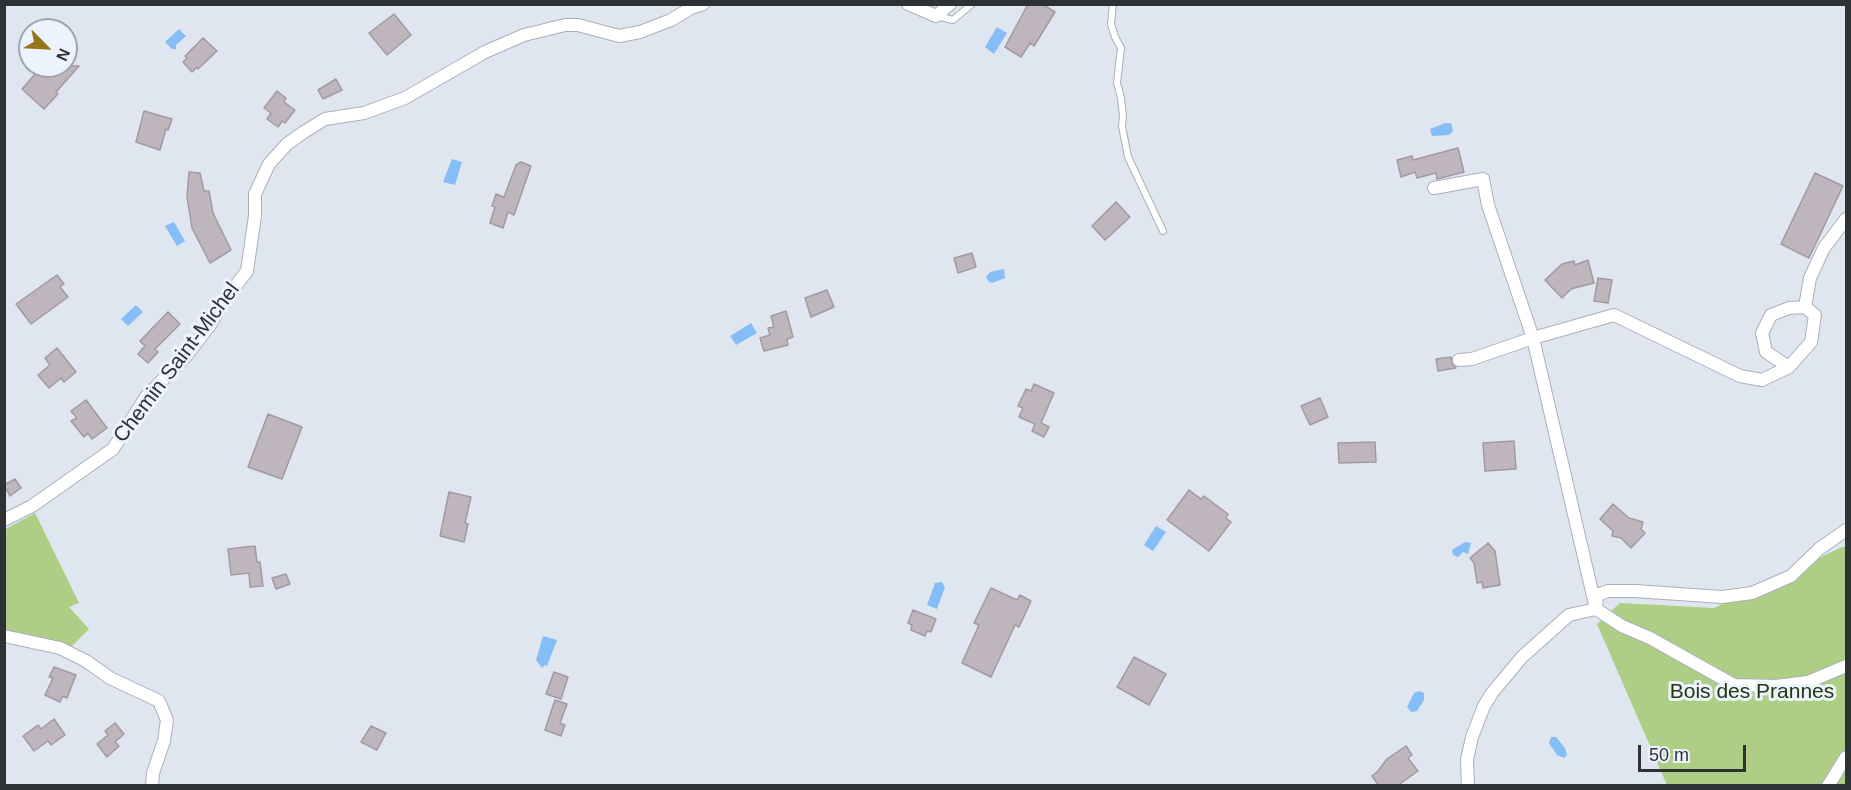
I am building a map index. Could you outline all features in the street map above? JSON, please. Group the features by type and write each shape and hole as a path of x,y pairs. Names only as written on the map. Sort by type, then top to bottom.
{"street":[{"name":"Chemin Saint-Michel","path":"4,520 32,506 113,449 146,398 186,356 210,325 247,271 255,216 255,194 270,164 287,144 325,119 364,113 405,98 485,51 524,35 565,25 578,25 619,36 640,32 704,4"},
{"path":"908,4 936,16 950,4"},
{"path":"1434,188 1483,179 1488,205 1533,338 1596,609 1622,626 1650,638 1734,685 1776,686 1808,682 1846,666"},
{"path":"1805,307 1810,278 1819,258 1846,219"},
{"path":"1459,360 1472,359 1533,338 1614,315 1740,376 1762,380 1789,368 1811,342 1815,315 1805,307 1789,308 1771,315 1762,333 1766,352 1789,368"},
{"path":"1596,609 1598,595 1608,591 1722,597 1752,592 1791,576 1819,549 1846,530"},
{"path":"1467,786 1467,760 1472,737 1484,706 1492,693 1522,657 1569,615 1596,609"},
{"path":"4,636 60,648 86,661 110,678 159,701 167,720 164,741 153,773 152,786"},
{"path":"1828,786 1846,757"}],"lane":[{"path":"936,16 953,20 972,4"},
{"path":"1113,4 1111,24 1121,48 1117,83 1128,157 1163,231"}],"green space":[{"path":"35,513 79,603 69,607 89,629 70,648 5,630 4,530"},
{"name":"Bois des Prannes","path":"1846,547 1846,785 1667,785 1597,624 1620,603 1714,608"}],"water":[{"path":"997,27 1007,33 994,54 985,47"},
{"path":"179,29 186,36 176,45 176,49 172,49 165,42"},
{"path":"1451,123 1453,131 1449,135 1432,136 1430,129"},
{"path":"452,159 462,162 455,185 443,182"},
{"path":"174,222 185,241 177,246 165,226"},
{"path":"1004,269 1005,278 989,282 986,277 990,272"},
{"path":"136,305 143,312 128,326 121,319"},
{"path":"751,323 757,333 736,345 730,336"},
{"path":"1156,526 1166,532 1153,551 1144,545"},
{"path":"1465,542 1471,543 1468,554 1463,552 1458,557 1453,555 1452,550"},
{"path":"942,582 945,587 937,609 927,605 935,583"},
{"path":"543,636 557,640 547,666 542,668 536,660"},
{"path":"1419,691 1424,693 1424,700 1417,711 1411,712 1407,707 1414,693"},
{"path":"1551,737 1556,737 1565,748 1567,755 1564,758 1557,755 1549,743"}],"building":[{"path":"1028,4 1042,4 1055,12 1034,46 1030,43 1021,57 1005,47"},
{"path":"394,14 411,35 387,55 369,33"},
{"path":"203,38 217,51 192,72 183,62 187,58 185,56"},
{"path":"32,78 68,78 44,109 22,89"},
{"path":"336,79 342,90 323,99 318,90"},
{"path":"277,91 286,98 284,102 295,110 285,123 282,121 278,127 267,119 271,113 264,108"},
{"path":"144,111 172,119 168,130 166,129 160,150 136,142"},
{"path":"1458,148 1464,172 1437,179 1436,173 1417,178 1415,172 1401,177 1397,160 1412,156 1413,160"},
{"path":"521,162 531,166 514,215 508,212 503,228 490,223 496,194 504,197 516,165"},
{"path":"189,172 200,173 204,191 209,191 213,213 231,250 210,263 192,228 187,197"},
{"path":"1815,173 1843,186 1809,258 1781,244"},
{"path":"1116,202 1130,217 1105,240 1092,226"},
{"path":"972,253 976,267 958,273 954,258"},
{"path":"1588,260 1594,283 1571,289 1562,298 1545,280 1562,264 1574,261 1575,265"},
{"path":"57,275 64,284 60,287 68,297 31,324 16,304"},
{"path":"1598,278 1612,280 1608,303 1594,301"},
{"path":"827,290 834,307 811,317 805,298"},
{"path":"786,311 793,337 787,339 788,345 764,351 760,338 770,335 768,328 774,327 771,316"},
{"path":"168,312 180,324 155,349 158,352 148,363 138,354 145,346 140,341"},
{"path":"57,348 76,372 64,382 61,378 49,388 38,375 50,365 45,358"},
{"path":"1451,357 1452,364 1456,368 1438,371 1436,359"},
{"path":"1034,384 1054,393 1041,423 1049,427 1044,437 1032,431 1035,424 1019,417 1023,408 1018,406 1026,389 1031,391"},
{"path":"1320,398 1328,417 1310,425 1301,406"},
{"path":"86,400 107,428 92,439 88,433 84,437 71,421 77,418 71,411"},
{"path":"268,414 302,427 282,479 248,467"},
{"path":"1514,441 1516,469 1485,471 1483,443"},
{"path":"1375,442 1376,462 1339,463 1338,443"},
{"path":"15,479 21,488 10,496 4,485"},
{"path":"1189,490 1201,499 1204,496 1228,514 1226,518 1231,522 1209,551 1167,520"},
{"path":"449,492 471,497 465,523 468,524 464,542 440,536"},
{"path":"1613,504 1629,518 1643,522 1641,529 1645,533 1631,548 1621,538 1612,536 1613,531 1600,519"},
{"path":"1488,543 1495,551 1500,585 1483,588 1482,582 1477,583 1474,563 1470,558"},
{"path":"255,546 263,586 250,587 249,573 231,575 228,549"},
{"path":"286,574 290,584 276,589 272,578"},
{"path":"991,588 1017,600 1020,595 1031,601 1019,627 1015,625 991,677 962,663 979,625 974,623"},
{"path":"913,610 936,619 931,632 927,631 925,636 911,630 912,625 908,623"},
{"path":"1134,657 1166,674 1149,705 1117,687"},
{"path":"54,667 76,675 67,698 63,696 60,702 45,695 53,678 49,677"},
{"path":"554,672 568,677 561,699 546,694"},
{"path":"555,700 567,704 560,723 565,725 561,736 545,730"},
{"path":"54,719 65,735 51,745 48,741 34,751 23,736 38,725 41,729"},
{"path":"115,723 124,734 115,742 119,746 107,757 97,744 108,735 105,731"},
{"path":"371,726 386,733 377,750 361,742"},
{"path":"1406,746 1412,755 1408,758 1418,771 1397,786 1379,786 1372,776 1387,759"}]}
